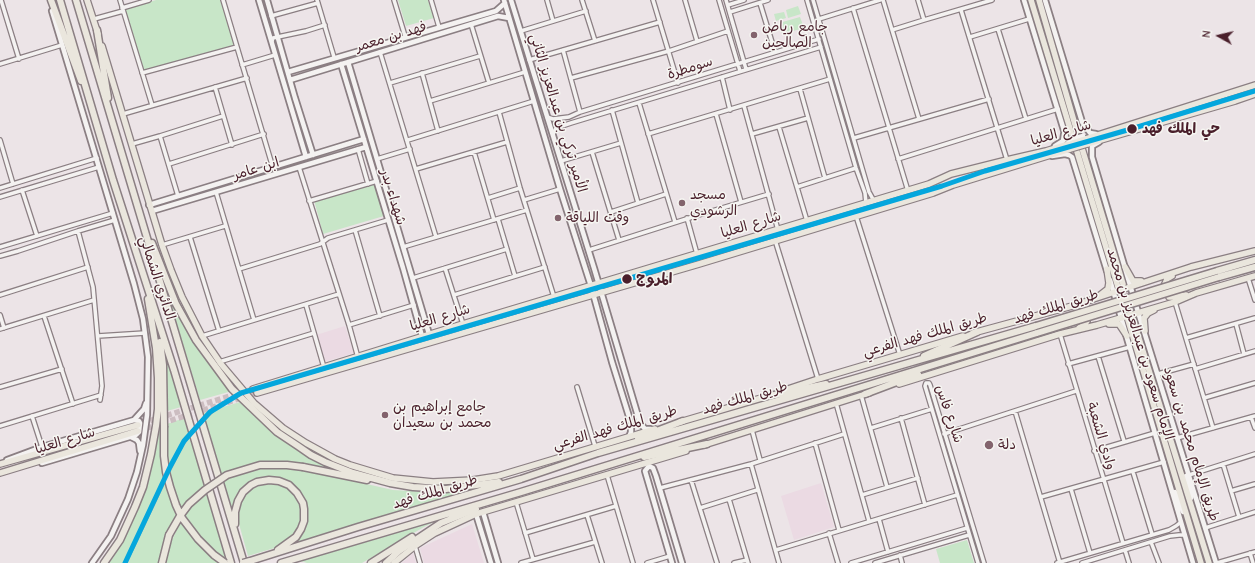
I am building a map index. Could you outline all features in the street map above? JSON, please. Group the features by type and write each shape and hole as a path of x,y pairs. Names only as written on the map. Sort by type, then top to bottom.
{"highway":[{"path":"50,0 94,113"},
{"name":"الدائري الشمالي","path":"60,0 113,180 174,370 231,563"},
{"name":"الدائري الشمالي","path":"76,0 134,198 236,532 248,562"},
{"path":"97,30 114,131"},
{"path":"134,198 176,304 196,340 232,389 277,432 311,455 353,473 390,483"},
{"name":"طريق الملك فهد","path":"281,563 521,492 964,356 1218,274 1255,260"},
{"name":"طريق الملك فهد","path":"248,562 598,454 1218,274 1255,267"},
{"path":"143,272 160,342 163,365 164,456 170,487 182,518 198,539 214,555 225,563"},
{"path":"104,563 120,540 143,487 156,426 158,409 158,378 156,348 143,272"},
{"path":"899,367 977,332"},
{"path":"864,395 964,356"},
{"path":"765,397 829,383 850,381"},
{"path":"598,454 683,421"},
{"path":"605,466 707,444"},
{"path":"162,563 169,535 189,504 211,485 228,476 260,465 287,465 303,467 350,478 413,487 446,489 521,479"},
{"path":"236,532 235,512 238,501 243,492 256,482 269,480 279,481 289,485 297,493 303,503 305,516 299,533 286,545 248,562"},
{"path":"371,563 415,536 441,523 521,492"},
{"path":"386,563 399,551 441,523"}],"main road":[{"name":"الدائري الشمالي","path":"88,0 162,245 170,270 182,296"},
{"path":"1031,0 1120,286 1039,0"},
{"path":"1254,85 1239,92 1239,95 1242,97 1255,94"},
{"name":"شارع العليا","path":"257,393 933,193 1046,154 1069,144 1254,85"},
{"name":"شارع العليا","path":"1085,140 1108,138 1220,106 1255,94"},
{"path":"1218,97 1229,96 1232,98 1231,101 1220,106"},
{"name":"شارع العليا","path":"253,389 554,296 591,283 697,254 874,201 929,184 951,174 1007,160 1046,154"},
{"path":"951,174 945,179 945,183 947,185 953,185"},
{"path":"929,184 935,182 940,184 938,189 933,193"},
{"name":"طريق الملك فهد الفرعي","path":"182,296 202,336 219,362 236,384 254,403 283,428 335,459 368,471 393,478 433,482 473,480 511,472 765,397 818,379 1132,288 1188,268 1255,251"},
{"path":"1125,267 1133,281 1136,282 1156,279"},
{"path":"1188,268 1167,279 1164,286 1168,296 1172,297 1196,293 1255,276"},
{"path":"1094,299 1108,289 1109,283 1106,269"},
{"path":"394,563 414,546 450,525 476,514 607,475 1060,334 1072,332 1162,306 1196,293"},
{"path":"1072,306 1081,306 1084,308 1088,318 1085,324 1072,332"},
{"path":"1144,331 1145,316 1162,306"},
{"path":"1201,563 1131,319 1209,563"},
{"path":"1097,325 1114,323 1119,324 1127,336"},
{"name":"شارع العليا","path":"0,463 136,422"},
{"name":"شارع العليا","path":"0,474 138,432"}],"street":[{"path":"1,0 19,59"},
{"name":"الدائري الشمالي","path":"50,0 62,45 134,284 145,333"},
{"path":"120,0 152,105"},
{"path":"94,19 149,0"},
{"path":"223,0 273,168"},
{"path":"259,0 306,157"},
{"path":"267,0 277,38 290,71 295,78"},
{"path":"394,0 406,39 405,44"},
{"path":"431,0 439,27"},
{"name":"الأمير تركي بن عبدالعزيز الثاني","path":"511,0 602,292 640,423 645,429 655,429"},
{"path":"547,0 553,21"},
{"path":"582,0 595,41"},
{"path":"653,0 678,83"},
{"path":"685,0 697,41"},
{"path":"719,0 740,71"},
{"path":"726,0 746,69"},
{"path":"728,5 744,0"},
{"path":"730,12 768,0"},
{"path":"807,0 856,168 867,193 874,201"},
{"path":"813,0 854,138 867,193 866,203"},
{"path":"819,19 882,0 919,119"},
{"path":"918,0 924,20"},
{"path":"892,30 961,10 989,0"},
{"path":"1024,0 1069,144"},
{"path":"1045,0 1082,122 1085,140"},
{"path":"271,16 317,1 334,57"},
{"name":"فهد بن معمر","path":"290,71 496,10 504,2"},
{"name":"الأمير تركي بن عبدالعزيز الثاني","path":"504,2 560,189 591,283 626,408 632,423 629,437"},
{"path":"760,3 775,52"},
{"path":"853,8 908,190"},
{"path":"496,10 498,16"},
{"path":"961,10 1007,160"},
{"path":"521,31 586,12"},
{"name":"فهد بن معمر","path":"290,82 295,78 342,66 411,42 498,16 509,18"},
{"path":"970,37 1030,19"},
{"path":"529,60 660,22"},
{"path":"471,24 489,83"},
{"path":"272,42 273,38 325,25"},
{"path":"267,28 272,34 274,33 274,26"},
{"path":"998,29 1026,119"},
{"path":"571,78 668,51 728,31"},
{"path":"405,36 411,42"},
{"name":"سومطرة","path":"547,117 553,119 569,117 580,112 818,39"},
{"path":"0,64 62,45"},
{"path":"142,73 237,47"},
{"name":"سومطرة","path":"553,134 556,128 571,122 639,103 821,47"},
{"path":"563,50 580,112"},
{"path":"380,52 408,140 436,238"},
{"path":"242,64 275,54"},
{"path":"390,83 480,56"},
{"name":"شهداء بدر","path":"348,64 429,334"},
{"name":"شهداء بدر","path":"342,66 422,336"},
{"path":"285,87 291,92 290,71"},
{"path":"430,101 525,72"},
{"path":"422,73 438,131"},
{"path":"722,77 730,110"},
{"path":"123,114 246,78"},
{"path":"527,79 530,84 534,84 535,78"},
{"path":"648,134 830,79"},
{"path":"290,82 313,155"},
{"path":"215,87 232,145"},
{"path":"531,90 534,88 538,89"},
{"path":"800,89 826,178"},
{"path":"835,96 842,95"},
{"path":"290,102 290,98 292,96 295,98"},
{"path":"854,138 989,98"},
{"path":"408,140 534,101"},
{"path":"639,103 674,222"},
{"path":"744,106 778,230"},
{"path":"898,159 1058,109"},
{"path":"612,110 638,203"},
{"path":"499,112 520,188 554,296"},
{"path":"716,114 741,202"},
{"path":"132,144 223,116"},
{"path":"569,117 567,120 571,122"},
{"path":"752,134 808,118"},
{"path":"1082,122 1088,132 1093,134 1107,132"},
{"path":"1046,154 1063,141 1064,126"},
{"path":"779,127 808,221"},
{"path":"169,164 264,134"},
{"path":"160,136 178,196"},
{"name":"طريق الإمام محمد بن سعود","path":"1108,138 1092,146 1091,153 1138,312 1216,563"},
{"name":"ابن عامر","path":"150,205 364,139"},
{"path":"0,140 2,154 13,184"},
{"path":"416,169 507,142"},
{"path":"561,161 621,143"},
{"name":"ابن عامر","path":"152,212 366,146"},
{"path":"358,149 368,184"},
{"path":"377,159 410,149"},
{"path":"474,152 515,276"},
{"path":"592,152 619,240"},
{"name":"الإمام سعود بن عبدالعزيز بن محمد","path":"1046,154 1065,154 1072,157 1127,336 1193,563"},
{"path":"0,188 96,158"},
{"path":"364,167 371,164"},
{"path":"0,197 99,167"},
{"path":"299,167 357,354"},
{"path":"797,187 856,168"},
{"path":"262,171 259,175 264,178"},
{"path":"249,174 253,176 253,180 251,182"},
{"path":"309,201 377,182"},
{"path":"488,198 520,188"},
{"path":"524,200 560,189"},
{"path":"22,190 37,236"},
{"path":"380,193 384,196 386,191"},
{"path":"216,192 254,320"},
{"path":"611,212 666,194"},
{"path":"589,250 674,222 769,194"},
{"path":"384,206 386,200 390,203"},
{"path":"403,247 527,210"},
{"path":"0,247 113,213"},
{"path":"856,216 900,355"},
{"path":"687,218 697,254"},
{"path":"0,256 115,220"},
{"path":"239,269 320,244 328,238 388,220"},
{"path":"162,245 225,226"},
{"path":"355,230 380,316"},
{"path":"78,231 93,287 102,386 100,400"},
{"path":"574,234 579,238 583,231"},
{"path":"190,236 219,331"},
{"path":"775,240 818,379"},
{"path":"413,278 507,249"},
{"path":"0,295 88,267"},
{"path":"454,295 545,267"},
{"path":"446,268 463,324"},
{"path":"1248,278 1255,300"},
{"path":"202,336 339,294"},
{"path":"0,315 2,329 94,300"},
{"path":"1175,302 1213,428"},
{"path":"306,305 323,364"},
{"path":"349,325 414,305"},
{"path":"416,312 422,312"},
{"path":"44,316 73,404"},
{"path":"1186,338 1255,318"},
{"path":"419,325 423,326 426,323"},
{"path":"1236,324 1244,354"},
{"path":"92,563 111,536 123,512 133,486 140,461 147,415 148,392 148,357 145,333 98,336"},
{"path":"219,362 314,333"},
{"name":"وادي الشعبة","path":"1060,334 1094,451 1123,543"},
{"path":"608,345 611,341 616,343"},
{"path":"1068,364 1130,347"},
{"path":"1195,369 1255,351"},
{"path":"1098,356 1124,441"},
{"path":"1158,374 1194,364"},
{"path":"0,387 62,369"},
{"name":"شارع فاس","path":"978,563 924,386 926,383 929,383 930,385 983,562"},
{"path":"1204,398 1255,383"},
{"path":"578,387 595,446"},
{"path":"939,435 1076,391"},
{"path":"136,422 144,409 148,392"},
{"path":"0,426 101,395"},
{"path":"864,395 871,428 887,487"},
{"path":"836,403 869,521"},
{"path":"626,408 634,418 637,416 636,407"},
{"path":"871,428 932,409"},
{"path":"1015,411 1059,563 1169,530 1181,522"},
{"path":"32,416 42,447"},
{"path":"1177,438 1253,416 1255,428"},
{"path":"901,418 925,504"},
{"path":"0,463 42,447 139,421 140,423 138,434 0,474"},
{"path":"752,430 760,460"},
{"path":"1094,451 1155,433"},
{"path":"660,488 751,464 844,434"},
{"path":"125,438 131,437 139,443 140,461"},
{"path":"815,443 839,530"},
{"path":"1181,452 1192,509"},
{"path":"1189,474 1255,454"},
{"path":"655,460 653,466 682,561"},
{"path":"1041,497 1164,462"},
{"path":"641,464 645,471 671,560"},
{"path":"751,464 779,563"},
{"path":"1223,464 1239,517"},
{"path":"645,471 649,466 656,476"},
{"path":"1166,470 1189,523"},
{"path":"1133,472 1152,534"},
{"path":"607,475 631,563"},
{"path":"862,494 918,478"},
{"path":"691,480 717,563"},
{"path":"1231,491 1255,484"},
{"path":"1071,489 1090,553"},
{"path":"700,508 758,490"},
{"path":"776,550 957,495"},
{"path":"729,499 747,561 734,563"},
{"path":"516,502 533,559"},
{"path":"525,533 616,506"},
{"path":"483,512 498,563"},
{"path":"1205,528 1255,512"},
{"path":"476,514 491,563"},
{"path":"587,515 602,563"},
{"path":"879,519 888,552"},
{"path":"481,528 484,525 488,526"},
{"path":"851,563 967,528"},
{"path":"963,530 967,532 964,537"},
{"path":"1169,530 1172,532 1170,536"},
{"path":"830,533 838,563"},
{"path":"874,563 970,535"},
{"path":"1082,563 1170,536 1185,535"},
{"path":"521,563 596,542"},
{"path":"1151,542 1159,563"},
{"path":"414,546 420,563"},
{"path":"669,551 676,553 678,547"},
{"path":"1125,550 1129,563"},
{"path":"1216,563 1255,552"},
{"path":"1250,553 1253,563"},
{"path":"647,563 671,560 676,555 682,561"},
{"path":"900,555 902,563"},
{"path":"892,557 894,563"},
{"path":"1097,558 1099,563"}],"shaded area":[{"path":"345,326 354,353 324,362 316,335"},
{"path":"821,483 834,527 794,540 781,496"},
{"path":"472,524 484,563 424,563 420,548"},
{"path":"413,553 416,563 402,563"}],"green space":[{"path":"156,0 221,0 234,45 143,72 125,9"},
{"path":"398,0 428,0 434,18 406,26"},
{"path":"798,6 801,14 788,18 786,10"},
{"path":"784,12 786,18 776,21 774,14"},
{"path":"800,17 804,28 782,34 779,23"},
{"path":"374,184 384,216 323,234 314,200"},
{"path":"168,292 190,338 210,366 232,391 200,400 167,293"},
{"path":"164,357 166,357 181,407 167,411"},
{"path":"240,402 274,433 306,456 330,469 307,464 305,470 393,490 445,493 472,489 294,544 303,534 308,513 305,500 300,491 285,479 273,476 260,477 248,483 239,493 233,507 231,506 203,413"},
{"path":"184,418 205,486 186,503 167,535 159,563 109,563 134,518 146,484 158,430 160,427 160,452 167,451 167,424"},
{"path":"272,482 283,485 293,492 302,511 301,523 289,540 281,546 248,556 237,512 241,499 247,491 258,484"},
{"path":"208,493 229,561 223,563 165,563 171,542 181,521 189,509"},
{"path":"446,516 362,563 307,563 298,560"},
{"path":"967,540 974,563 940,563 936,549"}],"tunnel":[{"path":"1123,285 1133,318"},
{"path":"1118,287 1128,320"},
{"path":"142,423 253,389"},
{"path":"138,431 257,393"}],"railway":[{"path":"127,563 183,446 200,425 217,409 232,399 249,392 459,331"}],"transit line":[{"path":"125,563 170,467 184,441 210,412 241,393 942,186 985,171 1131,129 1255,91"}],"place":[{"name":"جامع رياض الصالحين","path":"754,35"},
{"name":"حي الملك فهد","path":"1132,129"},
{"name":"مسجد الرشودي","path":"682,203"},
{"name":"وقت اللياقة","path":"558,218"},
{"name":"المروج","path":"627,279"},
{"name":"جامع إبراهيم بن محمد بن سعيدان","path":"385,415"},
{"name":"دلة","path":"989,445"}]}
